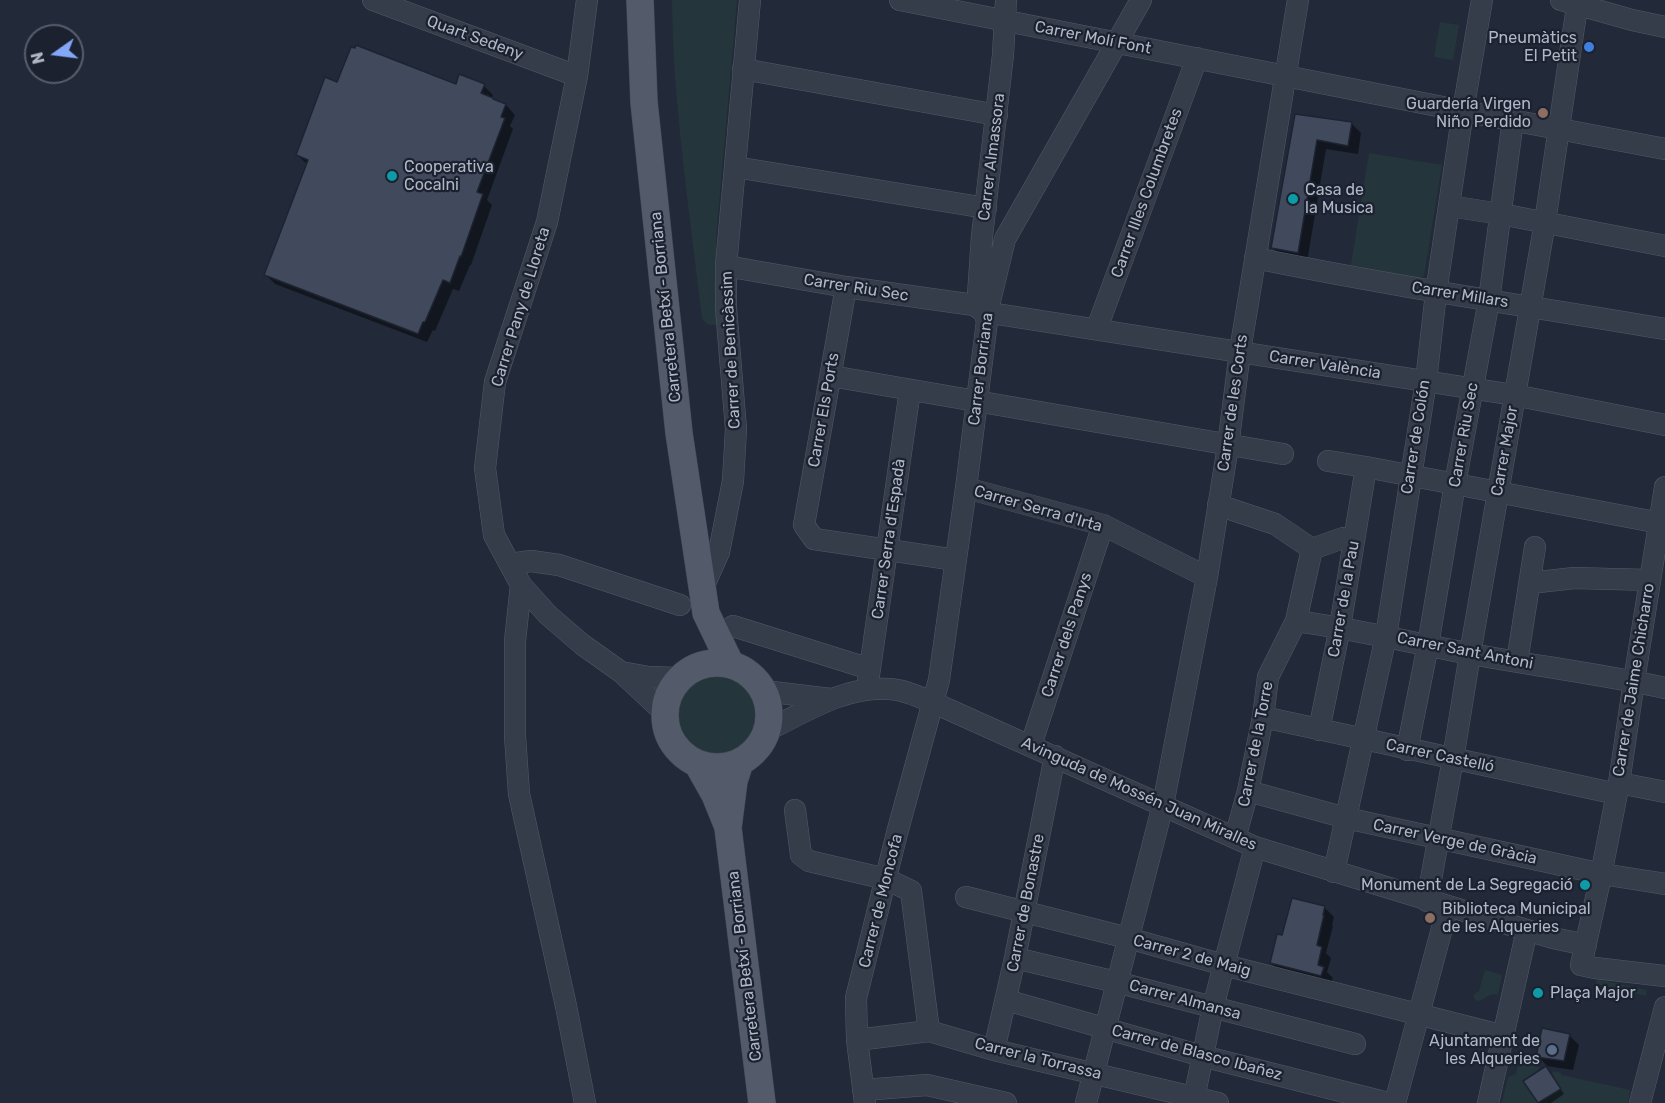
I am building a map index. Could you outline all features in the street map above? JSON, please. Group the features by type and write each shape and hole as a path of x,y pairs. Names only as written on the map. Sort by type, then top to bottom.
{"main road":[{"name":"Carretera Betxí - Borriana","path":"640,0 644,102 677,409 704,601 731,664"},
{"name":"Carretera Betxí - Borriana","path":"687,673 704,601"},
{"path":"705,664 731,664 745,670 756,679 764,691 769,711 768,730 762,743 740,762 726,767 712,767 697,763 684,755 673,743 667,728 665,713 673,688 687,673 705,664"},
{"name":"Carretera Betxí - Borriana","path":"740,762 734,781 729,828 762,1103"},
{"name":"Carretera Betxí - Borriana","path":"697,763 715,795 729,828"}],"street":[{"name":"Quart Sedeny","path":"373,0 577,76"},
{"name":"Carrer Pany de Lloreta","path":"587,0 577,76 548,222 495,382 484,468 494,535 521,585 548,615 583,645 621,672 665,713"},
{"name":"Carrer de Benicàssim","path":"704,601 719,552 733,481 736,429 726,308 726,266 750,0"},
{"name":"Carrer Molí Font","path":"900,0 1005,10 1117,42 1665,149"},
{"name":"Carrer Borriana","path":"932,702 939,680 966,488 987,321 984,312 990,301 1005,239 1141,0"},
{"name":"Carrer de les Corts","path":"1086,1103 1163,805 1207,577 1228,446 1240,351 1298,0"},
{"name":"Carrer de Colón","path":"1334,872 1386,636 1426,381 1436,292 1462,111 1482,0"},
{"path":"1572,2 1632,20 1665,27"},
{"name":"Carrer Major","path":"1427,901 1545,222 1559,128 1572,2"},
{"name":"Carrer Almassora","path":"984,312 978,295 982,236 997,115 1005,10"},
{"name":"Carrer Illes Columbretes","path":"1097,328 1197,58"},
{"path":"743,69 997,115"},
{"name":"Carrer Riu Sec","path":"1407,750 1428,645 1489,300 1513,120"},
{"path":"735,167 986,208"},
{"path":"1449,206 1665,246"},
{"path":"982,236 993,240 1005,239"},
{"name":"Carrer Millars","path":"1255,258 1436,292 1665,329"},
{"name":"Carrer Riu Sec","path":"726,266 846,287 974,305 984,312"},
{"name":"Carrer Els Ports","path":"846,287 804,525 814,539 886,548"},
{"name":"Carrer València","path":"984,312 1473,388 1665,424"},
{"path":"831,376 1283,454"},
{"name":"Carrer Serra d'Espadà","path":"869,679 910,390"},
{"path":"1328,461 1662,523"},
{"name":"Carrer de la Pau","path":"1319,730 1340,627 1366,467"},
{"name":"Carrer de Jaime Chicharro","path":"1586,945 1618,788 1650,580 1662,523 1665,487"},
{"name":"Carrer Serra d'Irta","path":"966,488 1103,525 1207,577"},
{"path":"1218,505 1275,524 1312,549 1342,538 1354,540"},
{"name":"Carrer dels Panys","path":"1030,745 1103,525"},
{"path":"1517,662 1535,547"},
{"path":"886,548 956,560"},
{"name":"Carrer de la Torre","path":"1235,838 1248,791 1263,717 1268,677 1296,621 1312,549"},
{"path":"510,564 531,561 559,564 680,605"},
{"path":"1530,583 1574,578 1650,580"},
{"path":"521,585 515,641 515,736 519,794 564,994 585,1103"},
{"name":"Carrer Sant Antoni","path":"1296,621 1340,627 1470,654 1665,688"},
{"name":"Avinguda de Mossén Juan Miralles","path":"733,626 932,702 1256,847 1448,906"},
{"name":"Carrer Pany de Lloreta","path":"621,672 649,677 687,673"},
{"name":"Avinguda de Mossén Juan Miralles","path":"768,730 869,679"},
{"name":"Avinguda de Mossén Juan Miralles","path":"764,691 832,699"},
{"name":"Carrer de Moncofa","path":"864,1097 857,1040 856,998 932,702"},
{"name":"Carrer Castelló","path":"1263,717 1453,759 1618,788 1665,792"},
{"name":"Carrer de Bonastre","path":"993,1050 1025,911 1055,756"},
{"name":"Carrer Verge de Gràcia","path":"1248,791 1346,818 1439,839 1602,874 1665,884"},
{"path":"795,810 801,855 809,861 886,879 911,891 929,1031"},
{"path":"1193,1100 1213,1008 1256,847"},
{"name":"Carrer 2 de Maig","path":"966,897 1418,1014"},
{"path":"1395,1103 1448,906 1553,938 1586,945 1581,965 1595,969 1665,976"},
{"path":"1488,1103 1527,930"},
{"name":"Carrer Almansa","path":"1015,958 1355,1044"},
{"name":"Carrer de Blasco Ibañez","path":"1006,1000 1202,1056 1388,1103"},
{"path":"1640,1103 1665,1007"},
{"path":"1418,1014 1503,1041"},
{"name":"Carrer la Torrassa","path":"857,1040 929,1031 993,1050 1094,1073 1193,1100 1218,1103"},
{"path":"864,1097 927,1085 1006,1103"}],"shaded area":[{"path":"672,0 737,0 716,238 717,324 712,325 707,324 702,318 687,199 675,80"},
{"path":"1440,22 1459,25 1453,60 1434,57"},
{"path":"1369,153 1442,165 1424,276 1420,278 1351,265"},
{"path":"717,672 734,676 748,685 757,699 761,716 757,733 748,747 734,756 717,760 700,756 686,747 677,733 673,716 677,699 686,685 700,676"},
{"path":"1485,970 1502,975 1498,995 1477,1001 1474,995 1479,991"},
{"path":"1597,979 1647,990 1646,996 1596,984"},
{"path":"1519,1062 1539,1067 1538,1071 1524,1081 1538,1103 1502,1103 1508,1077 1516,1074"},
{"path":"1553,1071 1561,1075 1630,1090 1628,1103 1540,1103 1561,1089 1552,1075"}],"building":[{"name":"Cooperativa Cocalni","path":"356,45 456,84 459,74 485,84 481,93 506,104 501,117 505,118 477,192 483,194 461,257 450,283 443,280 418,334 264,275 308,160 296,155 325,77 337,82 351,47 355,48"},
{"name":"Casa de la Musica","path":"1295,114 1352,122 1348,146 1317,140 1298,253 1271,248"},
{"path":"1292,898 1325,906 1317,945 1322,947 1318,965 1324,967 1321,976 1270,963 1277,934 1282,935"},
{"name":"Ajuntament de les Alqueries","path":"1542,1028 1570,1034 1564,1061 1536,1057"},
{"path":"1546,1066 1561,1089 1538,1103 1523,1081"}],"place":[{"name":"Pneumàtics El Petit","path":"1589,47"},
{"name":"Guardería Virgen Niño Perdido","path":"1543,113"},
{"name":"Cooperativa Cocalni","path":"392,176"},
{"name":"Casa de la Musica","path":"1293,199"},
{"name":"Monument de La Segregació","path":"1585,885"},
{"name":"Biblioteca Municipal de les Alqueries","path":"1430,918"},
{"name":"Plaça Major","path":"1538,993"},
{"name":"Ajuntament de les Alqueries","path":"1552,1050"}]}
